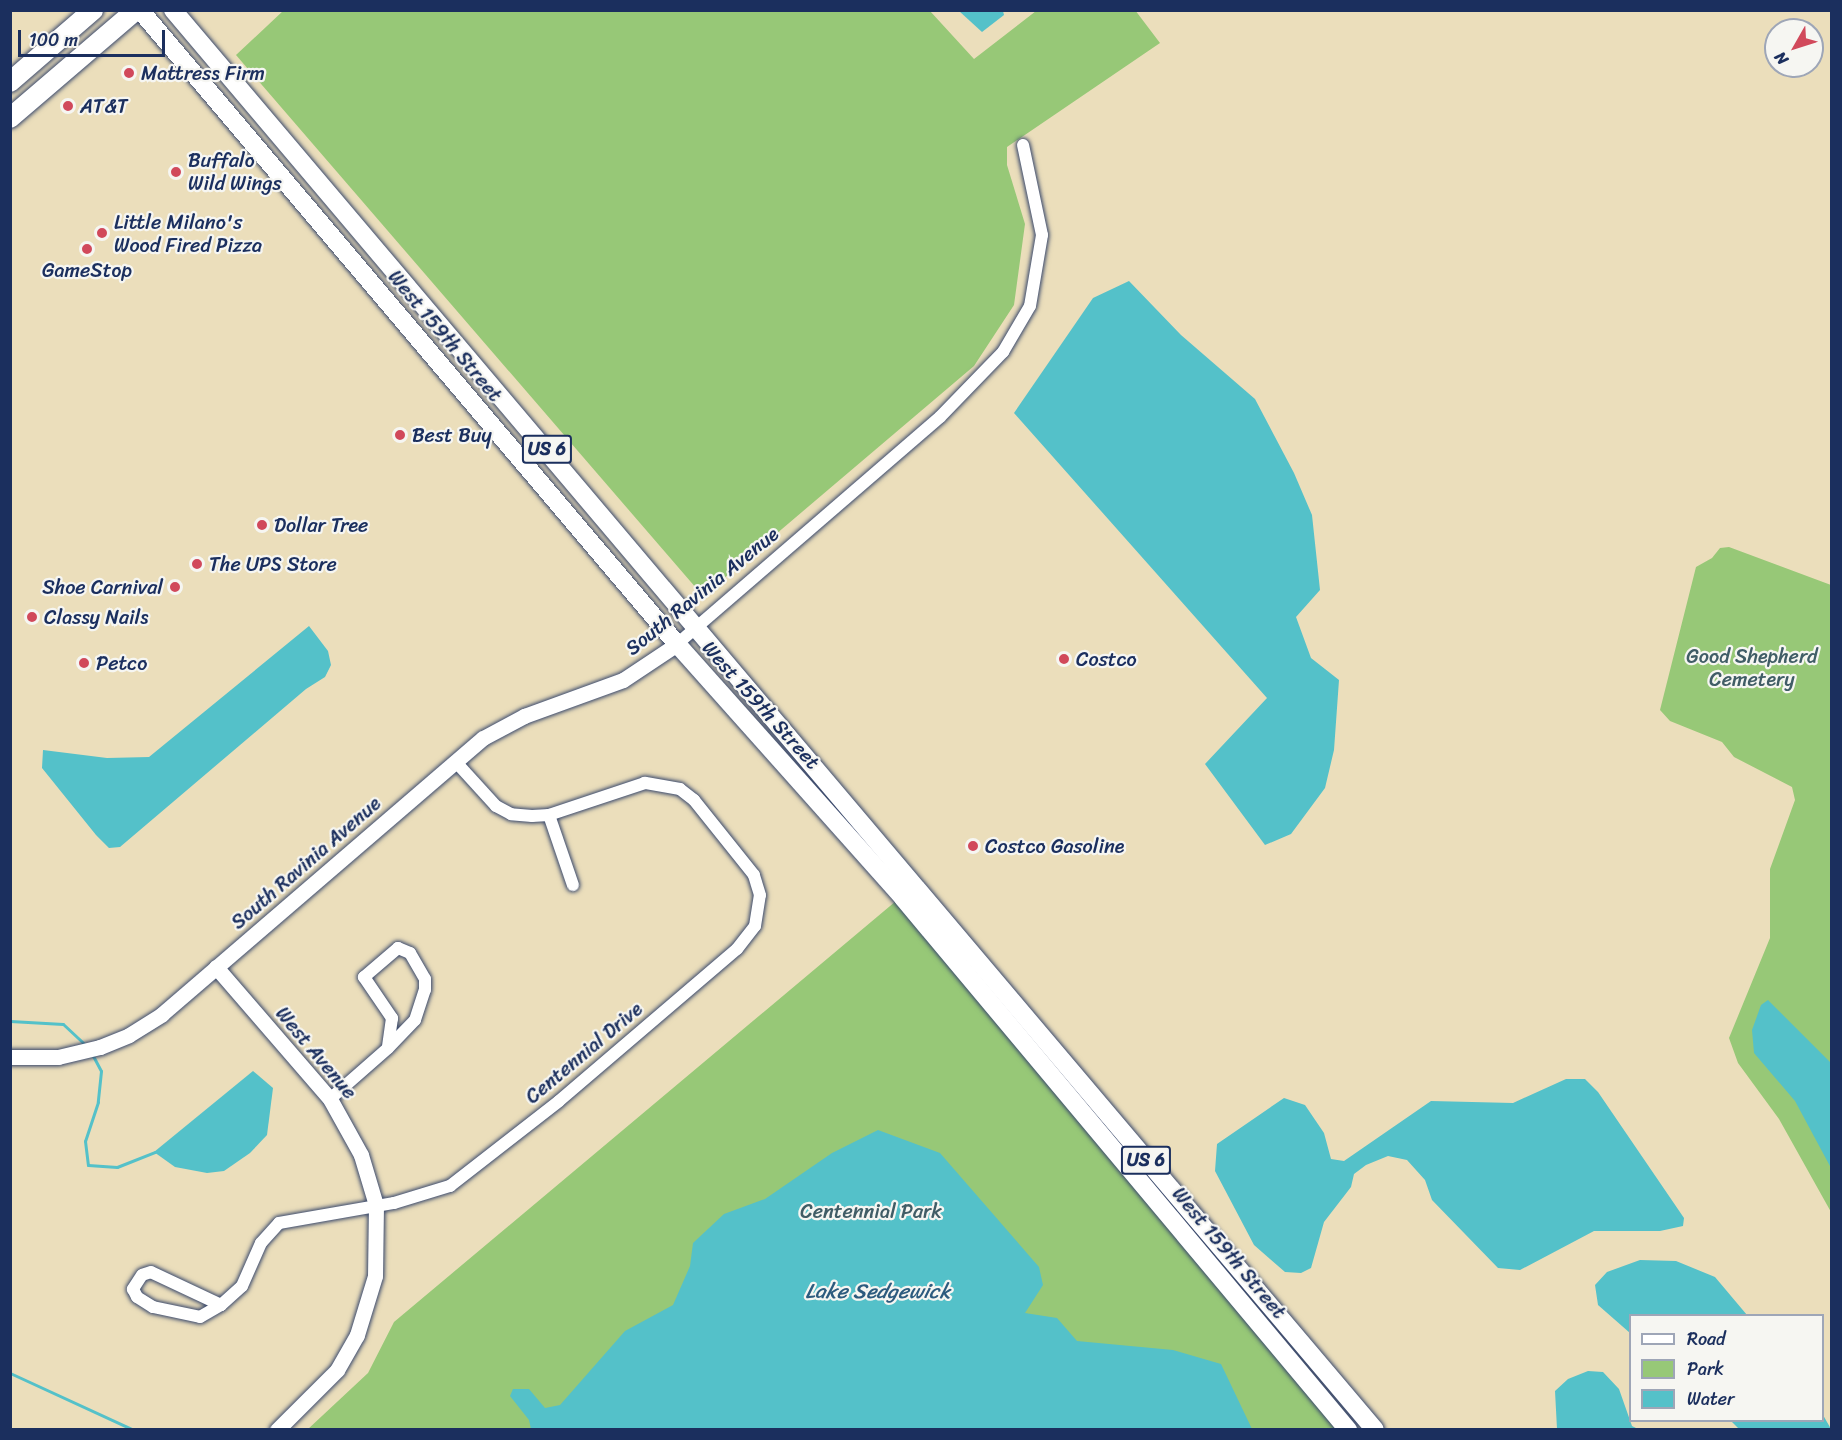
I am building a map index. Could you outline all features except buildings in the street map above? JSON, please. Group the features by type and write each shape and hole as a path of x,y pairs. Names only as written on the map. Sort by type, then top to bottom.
{"highway":[{"path":"10,82 93,10"},
{"path":"10,118 138,10"}],"main road":[{"name":"West 159th Street","path":"138,10 677,644 903,898 1348,1430"},
{"name":"West 159th Street","path":"173,10 698,626 1375,1430"}],"street":[{"name":"South Ravinia Avenue","path":"10,1057 58,1057 100,1047 129,1035 162,1014 493,732 524,716 623,680 677,644 940,417 1003,352 1030,306 1042,235 1023,145"},
{"path":"456,762 496,806 511,814 549,815 573,885"},
{"name":"Centennial Drive","path":"221,1305 242,1286 261,1243 279,1223 427,1196 471,1172 748,938 759,911 760,895 754,875 694,800 663,784 621,789 549,815"},
{"path":"330,1099 388,1048 415,1020 425,990 419,966 410,952 398,948 364,977 392,1018 388,1048"},
{"name":"West Avenue","path":"216,968 330,1099 361,1155 376,1205 375,1276 357,1335 337,1370 277,1430"},
{"path":"150,1272 221,1305 200,1317 153,1306 137,1297 133,1289 142,1275 150,1272"}],"green space":[{"path":"284,10 930,11 974,59 1036,11 1135,10 1160,43 1007,147 1007,165 1025,224 1014,305 974,366 703,596 236,55"},
{"name":"Good Shepherd Cemetery","path":"1729,547 1831,585 1831,1212 1779,1119 1738,1063 1729,1038 1770,938 1770,869 1795,800 1792,787 1734,757 1722,742 1670,721 1660,710 1696,567 1712,558 1720,548"},
{"name":"Centennial Park","path":"896,901 1340,1430 307,1430 368,1373 394,1322"}],"water":[{"path":"959,11 1003,11 1004,15 982,32"},
{"path":"1129,281 1181,335 1255,399 1294,473 1312,515 1320,590 1296,617 1311,658 1339,680 1334,750 1325,788 1291,834 1265,845 1205,764 1267,698 1014,413 1093,298"},
{"path":"309,626 328,651 331,665 325,677 306,689 120,847 109,848 96,835 42,768 43,750 107,758 149,757"},
{"path":"1768,1000 1831,1063 1831,1168 1795,1101 1754,1053 1752,1030 1761,1005"},
{"path":"253,1071 273,1088 267,1135 250,1153 224,1171 207,1173 175,1167 154,1152"},
{"path":"1566,1079 1585,1079 1598,1092 1684,1218 1683,1226 1660,1231 1594,1231 1520,1270 1498,1268 1432,1200 1425,1180 1407,1160 1388,1156 1366,1165 1354,1174 1351,1187 1324,1222 1311,1268 1301,1273 1285,1272 1254,1245 1215,1171 1217,1144 1284,1098 1305,1105 1324,1133 1331,1159 1344,1161 1431,1101 1513,1103"},
{"name":"Lake Sedgewick","path":"878,1130 940,1153 1039,1267 1043,1285 1025,1313 1057,1318 1077,1341 1173,1350 1221,1364 1252,1429 531,1429 529,1420 510,1396 513,1389 529,1389 545,1408 560,1405 625,1331 673,1305 690,1266 693,1243 724,1214 765,1199 832,1153"},
{"path":"1640,1260 1676,1261 1715,1277 1746,1314 1629,1314 1629,1332 1598,1305 1595,1285 1607,1272"},
{"path":"1588,1371 1603,1372 1619,1389 1629,1422 1638,1429 1557,1429 1555,1391 1568,1379"},
{"path":"1824,1417 1831,1429 1739,1429 1732,1422 1824,1422"}],"waterway":[{"path":"10,1021 63,1024 87,1046"},
{"path":"92,1054 101,1071 98,1102 85,1141 88,1165 117,1167 155,1152"},
{"path":"10,1373 134,1430"}],"place":[{"name":"Mattress Firm","path":"129,73"},
{"name":"AT&T","path":"68,106"},
{"name":"Buffalo Wild Wings","path":"176,172"},
{"name":"Little Milano's Wood Fired Pizza","path":"102,233"},
{"name":"GameStop","path":"87,249"},
{"name":"Best Buy","path":"400,435"},
{"name":"Dollar Tree","path":"262,525"},
{"name":"The UPS Store","path":"197,564"},
{"name":"Shoe Carnival","path":"175,587"},
{"name":"Classy Nails","path":"32,617"},
{"name":"Costco","path":"1064,659"},
{"name":"Petco","path":"84,663"},
{"name":"Costco Gasoline","path":"973,846"}]}
